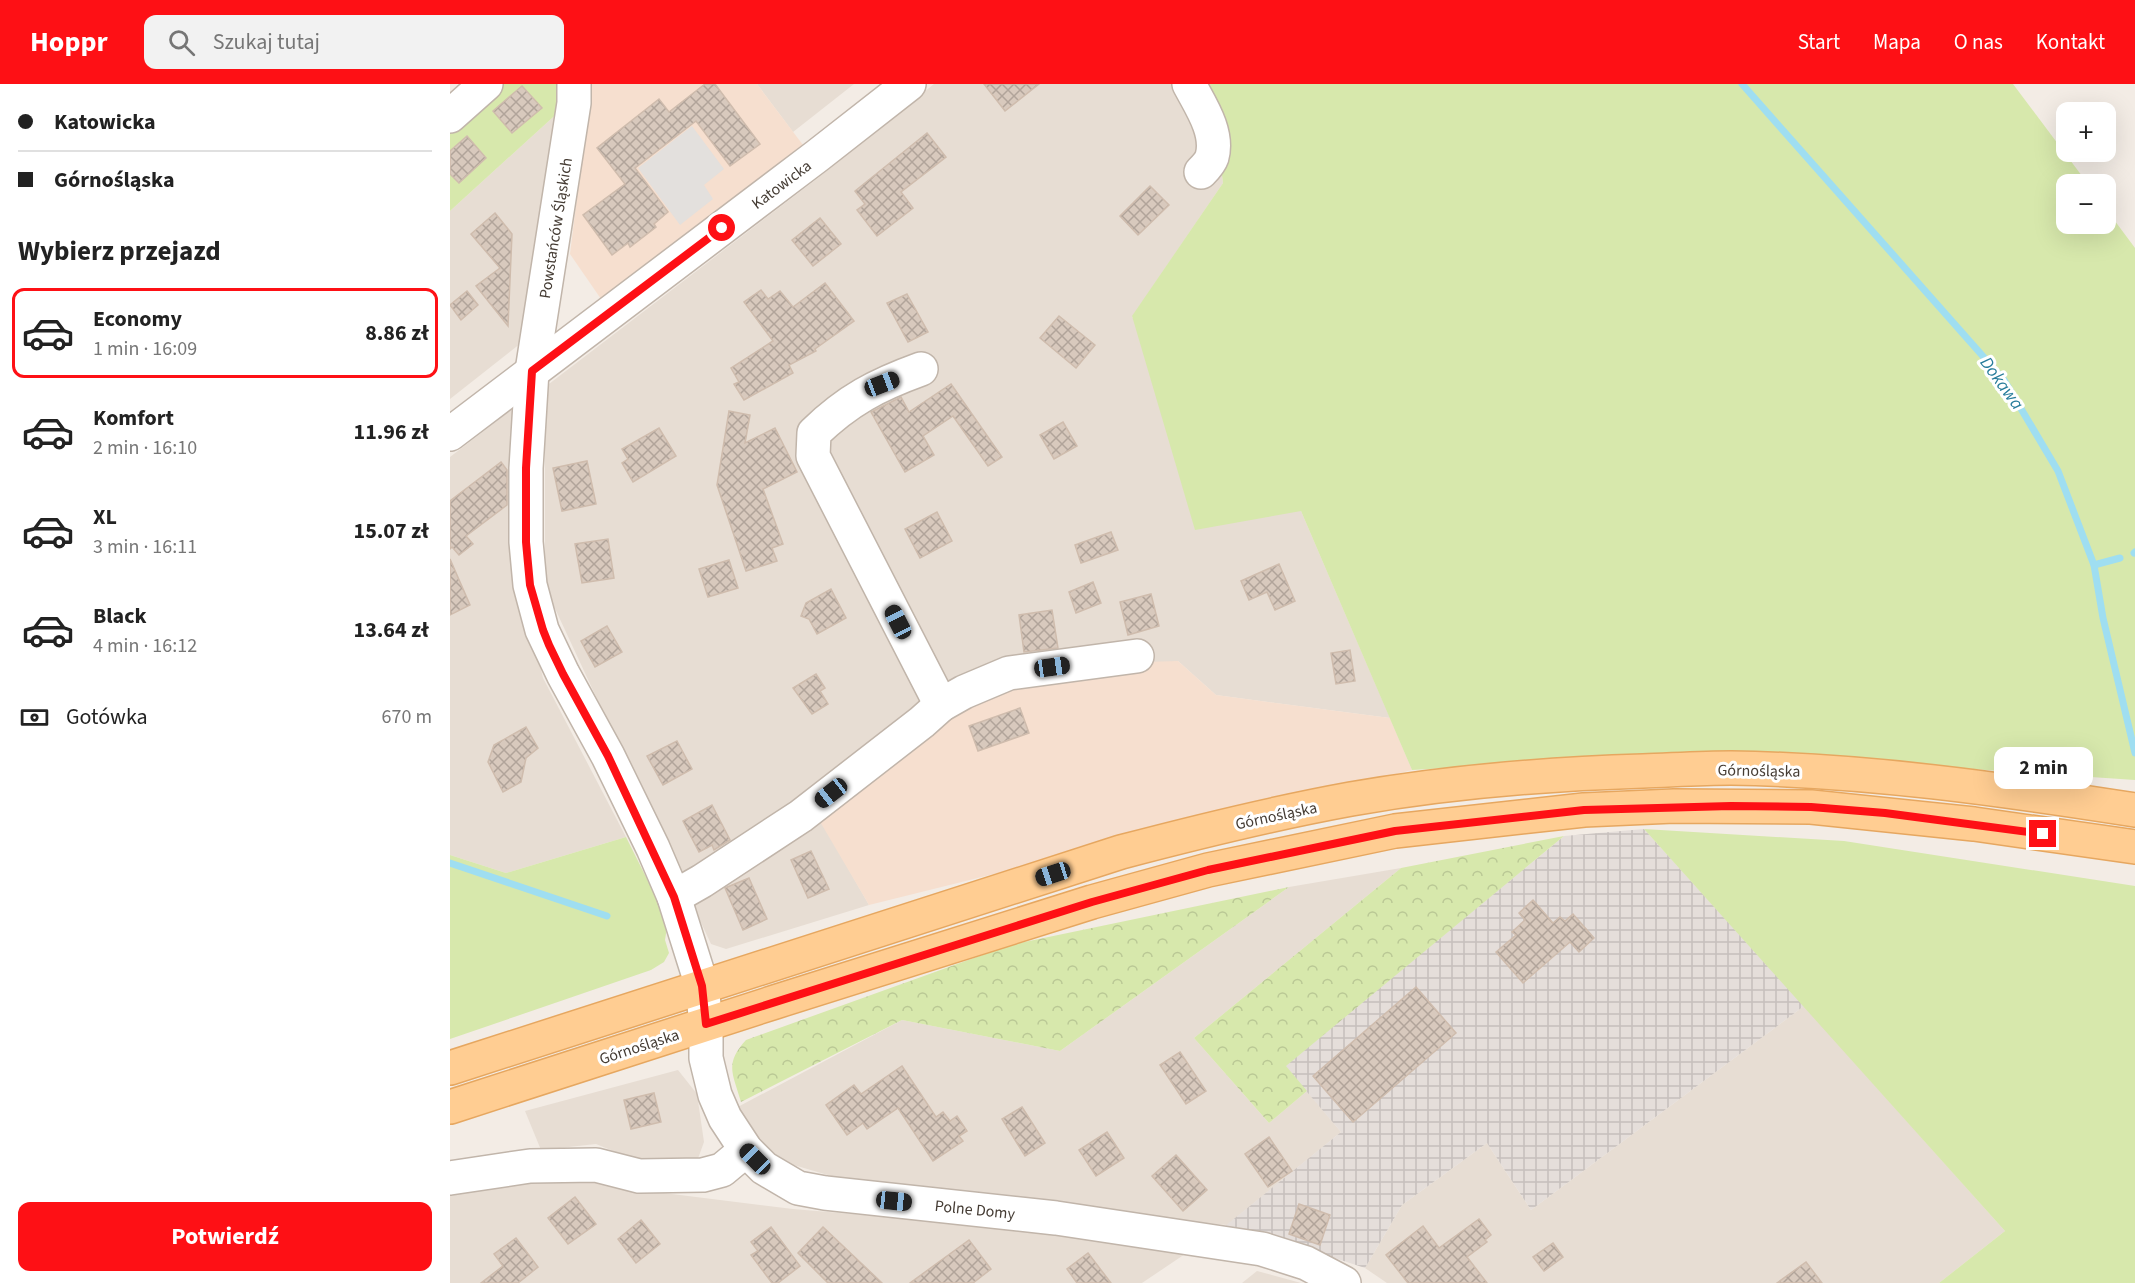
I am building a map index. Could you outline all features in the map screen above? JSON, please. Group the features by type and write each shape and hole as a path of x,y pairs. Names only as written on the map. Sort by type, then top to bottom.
{"main road":[{"name":"Górnośląska","path":"450,1068 1121,852 1215,827 1352,799 1462,783 1574,773 1729,768 1883,776 2131,809"},
{"name":"Górnośląska","path":"450,1107 1092,902 1208,870 1395,831 1584,810 1674,806 1799,807 1885,813 1963,822 2135,847"}],"street":[{"path":"450,116 486,84"},
{"name":"Powstańców Śląskich","path":"574,84 574,103 532,371 526,468 526,542 530,585 543,630 551,648 608,756 674,897"},
{"name":"Katowicka","path":"450,434 909,84"},
{"path":"1189,84 1209,121 1214,147 1212,159 1201,172"},
{"path":"921,369 882,384 836,412 814,433 813,456 941,705"},
{"path":"674,897 801,816 941,705 964,692 1010,673 1137,656"},
{"name":"Polne Domy","path":"674,897 702,986 706,1024 706,1058 715,1095 725,1118 746,1150 764,1168 798,1188 825,1193 1056,1218 1262,1249 1306,1263 1344,1283"},
{"path":"450,1178 530,1166 596,1165 639,1176 703,1175 722,1170 746,1150"}],"shaded area":[{"path":"591,84 757,84 803,145 601,299 570,254"},
{"path":"757,84 854,84 793,132"},
{"path":"934,84 1210,84 1223,183 1132,317 1301,511 1390,718 1216,695 1178,661 813,807 869,905 726,949 711,944 545,587 545,387 818,178"},
{"path":"562,109 525,340 450,399 450,211"},
{"path":"692,126 724,169 704,185 713,199 680,225 638,168"},
{"path":"518,405 528,616 543,678 626,837 506,873 450,855 450,457"},
{"path":"1178,661 1216,695 1390,718 1412,770 869,905 812,808 981,667"},
{"path":"1644,829 1804,1006 1531,1210 1487,1143 1402,1205 1365,1268 1265,1235 1219,1231 1341,1132 1285,1066 1564,836"},
{"path":"1401,868 1194,1038 1269,1123 1307,1091 1341,1132 1227,1225 1071,1210 838,1178 780,1161 734,1109 902,1020 1060,1051 1289,887"},
{"path":"1804,1006 2005,1231 1939,1283 1387,1283 1365,1268 1402,1205 1487,1143 1531,1210"},
{"path":"678,1070 697,1094 704,1142 696,1164 640,1162 596,1144 541,1150 525,1111"},
{"path":"582,1176 640,1190 793,1209 1019,1228 1191,1250 1142,1283 450,1283 450,1195 503,1185"},
{"path":"1257,1271 1301,1283 1242,1283"}],"green space":[{"path":"492,84 560,84 562,109 450,211 450,121"},
{"path":"1210,84 2013,84 2056,141 2056,162 2072,162 2080,174 2056,174 2056,234 2116,234 2116,222 2135,248 2135,780 1719,752 1412,770 1301,511 1195,530 1132,316 1223,183"},
{"path":"1644,829 1844,841 2135,886 2135,1283 1939,1283 2005,1231"},
{"path":"1564,836 1286,1066 1307,1091 1269,1123 1194,1038 1401,868"},
{"path":"626,837 668,921 665,940 669,953 664,962 651,970 450,1039 450,855 506,873"},
{"path":"1289,887 1060,1051 902,1020 741,1102 732,1069 735,1056 746,1040 1010,945"}],"building":[{"path":"705,84 715,84 760,144 730,166 696,121 635,168 668,212 654,224 656,227 630,247 628,243 612,255 583,215 625,184 597,148 659,99 669,112"},
{"path":"984,84 1039,84 1005,111"},
{"path":"522,86 542,108 512,133 493,111"},
{"path":"927,133 946,157 901,192 913,208 877,236 857,210 865,204 855,191"},
{"path":"467,136 486,158 459,183 450,174 450,151"},
{"path":"1150,186 1169,205 1138,235 1120,216"},
{"path":"495,213 512,234 508,326 476,286 500,268 471,234"},
{"path":"820,218 841,244 813,266 792,240"},
{"path":"825,283 854,321 815,349 816,351 789,365 793,373 744,400 734,384 739,382 731,368 773,341 744,302 761,290 768,299 780,291 793,307"},
{"path":"467,291 478,305 461,320 450,305"},
{"path":"907,294 928,332 908,342 887,303"},
{"path":"1059,316 1095,345 1076,368 1040,338"},
{"path":"951,384 1002,457 988,466 953,416 923,436 934,455 905,472 871,412 901,397 909,412"},
{"path":"729,411 750,415 745,443 775,428 797,472 763,489 783,544 772,548 777,561 746,571 717,485"},
{"path":"1063,422 1077,446 1054,459 1040,435"},
{"path":"659,428 676,456 633,482 622,463 628,459 622,449"},
{"path":"587,461 596,504 562,511 553,468"},
{"path":"501,462 507,470 507,505 466,536 473,544 459,555 452,547 450,549 450,501"},
{"path":"937,512 952,541 920,558 905,529"},
{"path":"1111,532 1118,550 1081,563 1075,545"},
{"path":"608,539 614,578 582,583 575,544"},
{"path":"450,559 470,605 450,615"},
{"path":"729,560 738,588 708,597 699,569"},
{"path":"1279,564 1295,601 1275,610 1267,592 1249,600 1241,581"},
{"path":"1093,582 1101,603 1076,613 1069,592"},
{"path":"831,589 846,618 817,634 809,619 801,616 806,603"},
{"path":"1151,594 1159,626 1128,635 1120,602"},
{"path":"1052,610 1058,648 1024,652 1019,615"},
{"path":"607,626 622,652 595,667 581,641"},
{"path":"1350,650 1355,681 1336,684 1331,653"},
{"path":"816,674 825,688 820,691 828,704 812,714 793,688"},
{"path":"1020,708 1029,733 978,751 969,726"},
{"path":"526,727 538,748 526,758 521,782 503,792 488,762 494,745"},
{"path":"677,741 692,769 663,785 647,756"},
{"path":"712,805 730,840 714,850 712,845 699,852 683,821"},
{"path":"811,851 829,889 808,898 791,860"},
{"path":"749,878 767,919 743,930 725,888"},
{"path":"1533,900 1553,923 1560,917 1565,921 1573,914 1594,938 1579,952 1570,942 1523,983 1496,952 1516,935 1512,932 1525,920 1519,913"},
{"path":"1416,987 1456,1033 1353,1122 1313,1076"},
{"path":"1180,1052 1206,1091 1186,1104 1160,1065"},
{"path":"902,1066 936,1117 943,1112 950,1121 957,1116 967,1131 959,1136 963,1141 933,1161 898,1108 867,1129 863,1123 847,1135 826,1105 854,1085 861,1094"},
{"path":"654,1093 661,1122 631,1129 624,1100"},
{"path":"1022,1107 1045,1143 1025,1156 1002,1119"},
{"path":"1107,1132 1124,1158 1096,1176 1079,1150"},
{"path":"1269,1137 1292,1171 1268,1187 1245,1154"},
{"path":"1176,1155 1207,1190 1183,1211 1152,1176"},
{"path":"575,1197 596,1224 568,1244 548,1218"},
{"path":"1299,1204 1330,1215 1320,1245 1289,1234"},
{"path":"1479,1219 1491,1235 1485,1240 1487,1242 1467,1257 1487,1283 1408,1283 1386,1255 1423,1226 1439,1248"},
{"path":"641,1220 660,1244 636,1263 618,1239"},
{"path":"771,1227 800,1266 778,1283 772,1283 751,1255 758,1251 751,1242"},
{"path":"823,1227 882,1283 828,1283 798,1253"},
{"path":"516,1238 538,1267 518,1283 481,1283 503,1266 494,1254"},
{"path":"969,1240 991,1269 973,1283 910,1283"},
{"path":"1553,1243 1563,1257 1544,1271 1533,1257"},
{"path":"1088,1253 1111,1283 1077,1283 1067,1269"},
{"path":"1806,1262 1822,1283 1777,1283"}],"waterway":[{"name":"Dokawa","path":"1742,84 2004,380 2058,471 2094,565 2103,618 2135,753"},
{"path":"2094,565 2120,558"},
{"path":"450,863 607,916"}],"route":[{"path":"722,228 532,371 526,468 526,542 530,585 543,630 563,674 608,756 674,897 702,986 706,1024 1092,902 1208,870 1395,831 1584,810 1731,806 1811,807 1885,813 2043,834"}]}
